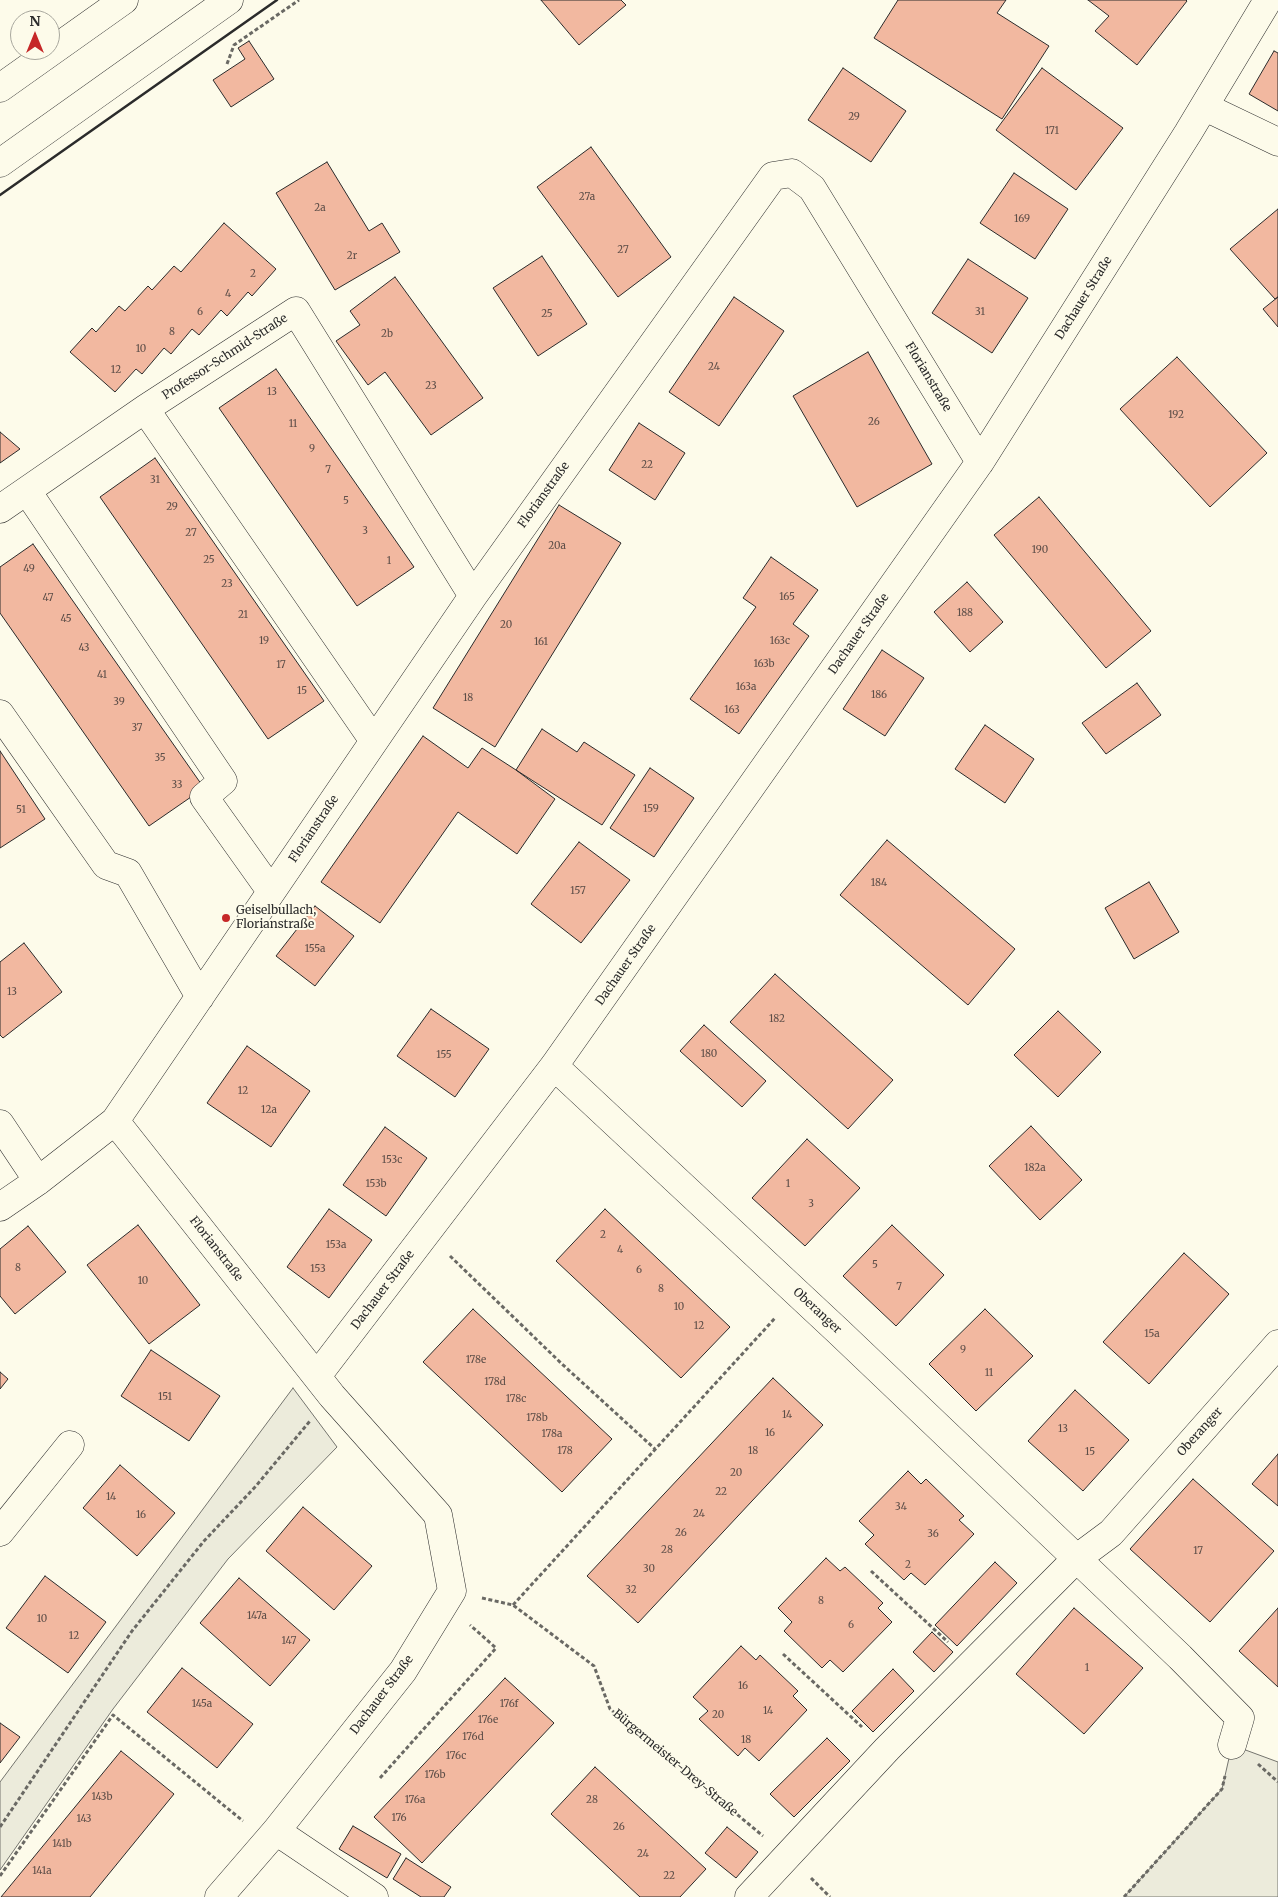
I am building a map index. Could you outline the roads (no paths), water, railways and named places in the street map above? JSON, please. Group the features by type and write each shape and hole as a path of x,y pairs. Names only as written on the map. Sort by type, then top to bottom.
{"main road":[{"path":"0,88 124,0"},
{"path":"0,163 229,0"},
{"name":"Dachauer Straße","path":"219,1897 403,1671 448,1597 438,1515 324,1386 427,1233 554,1066 980,462 1205,106 1268,0"},
{"path":"1205,106 1278,142"},
{"name":"Florianstraße","path":"0,1207 38,1181 115,1121 473,596 772,176 792,172 812,188 980,462"},
{"name":"Professor-Schmid-Straße","path":"0,509 145,409 296,311 473,596"},
{"path":"145,409 374,740"},
{"path":"27,491 223,780 204,797 271,891"},
{"path":"0,714 106,865 128,873 200,997"},
{"name":"Oberanger","path":"554,1066 798,1293 1240,1718 1232,1745"},
{"name":"Florianstraße","path":"115,1121 324,1386"},
{"path":"0,1124 38,1181"},
{"name":"Oberanger","path":"1076,1559 1111,1533 1278,1344"},
{"path":"0,1532 70,1445"},
{"path":"749,1897 887,1749 973,1665 1076,1559"},
{"path":"271,1835 374,1897"}],"place":[{"name":"Geiselbullach, Florianstraße","path":"226,918"}]}
